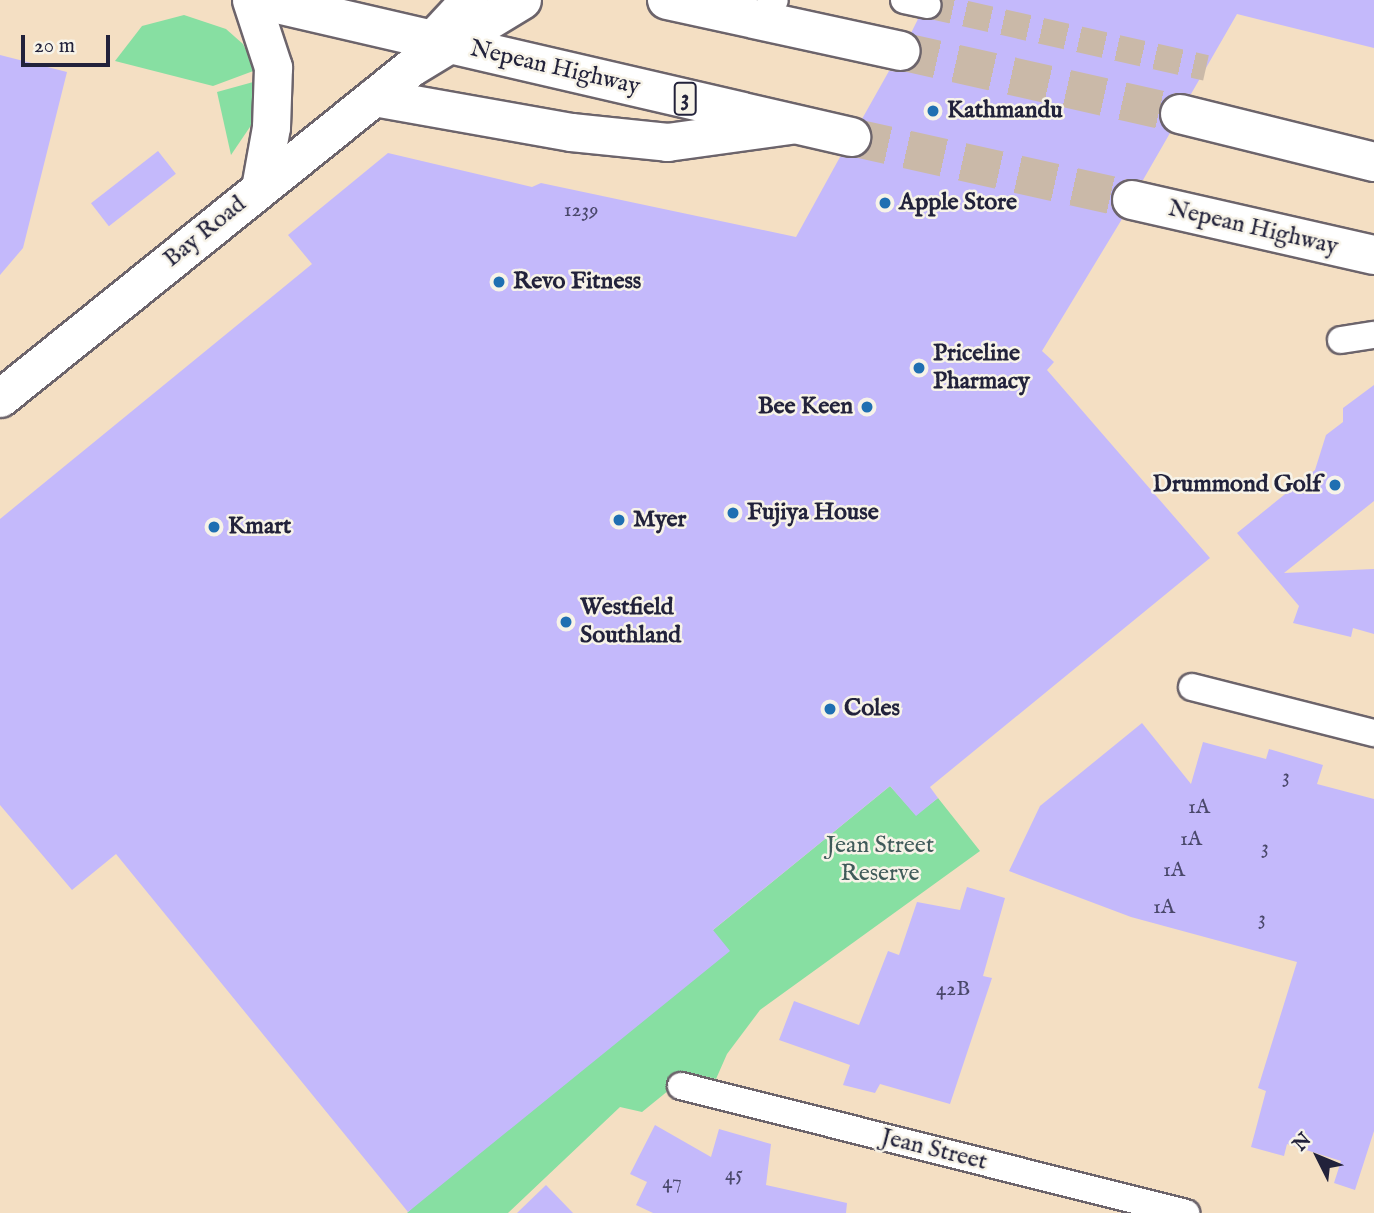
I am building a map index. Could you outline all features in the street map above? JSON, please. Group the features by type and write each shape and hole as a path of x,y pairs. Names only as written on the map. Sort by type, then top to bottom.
{"highway":[{"name":"Nepean Highway","path":"260,0 432,51 851,137"},
{"path":"667,0 766,11 900,51"},
{"path":"1180,114 1374,162"},
{"name":"Nepean Highway","path":"1132,200 1374,255"}],"main road":[{"path":"251,0 273,67 271,127 260,188"},
{"path":"432,51 469,0"},
{"name":"Bay Road","path":"0,398 432,51 522,0"},
{"path":"374,97 571,132 667,142 790,125"}],"street":[{"path":"1341,340 1374,335"},
{"path":"1192,687 1374,733"},
{"name":"Jean Street","path":"681,1086 1186,1213"}],"green space":[{"path":"184,15 226,29 243,44 256,70 213,86 115,61 142,26"},
{"path":"261,80 258,115 231,155 217,92"},
{"name":"Jean Street Reserve","path":"890,786 916,815 938,798 980,851 760,1010 727,1054 716,1079 690,1073 642,1112 620,1107 508,1213 407,1213 713,930"}],"building":[{"name":"Westfield Southland","path":"942,0 1374,0 1374,48 1237,14 1191,94 1175,93 1164,99 1159,119 1170,133 1143,180 1126,179 1116,186 1111,206 1122,219 1042,351 1054,362 1047,370 1210,558 930,787 938,798 916,816 890,786 713,930 730,951 408,1212 116,854 72,890 0,805 0,519 312,264 288,235 388,153 532,187 541,183 796,237 840,157 857,158 867,151 872,131 862,119 889,71 906,72 917,65 921,45 911,33 918,19 938,16"},
{"path":"0,55 67,72 23,248 0,275"},
{"path":"158,151 176,174 109,226 91,203"},
{"name":"Drummond Golf","path":"1374,385 1374,501 1284,573 1374,569 1374,634 1353,628 1351,637 1293,623 1299,606 1237,533 1315,470 1326,435 1343,422 1343,408"},
{"path":"1142,723 1191,784 1203,742 1266,759 1269,749 1323,765 1317,784 1374,799 1374,1131 1355,1190 1334,1183 1341,1161 1287,1144 1284,1156 1251,1147 1266,1091 1258,1088 1297,962 1131,917 1009,871 1040,806"},
{"path":"967,887 1005,898 983,976 992,978 950,1104 880,1084 875,1093 843,1085 850,1065 779,1040 794,1001 859,1025 888,951 899,955 917,902 960,910"},
{"path":"655,1125 711,1157 719,1129 771,1144 766,1185 847,1203 846,1213 653,1213 636,1205 647,1182 630,1174"},
{"path":"546,1185 573,1213 517,1213"}],"tunnel":[{"path":"927,5 1206,68"},
{"path":"900,51 1180,114"},
{"path":"851,137 1132,200"}],"place":[{"name":"Kathmandu","path":"933,111"},
{"name":"Apple Store","path":"885,203"},
{"name":"Revo Fitness","path":"499,282"},
{"name":"Priceline Pharmacy","path":"919,368"},
{"name":"Bee Keen","path":"867,407"},
{"name":"Drummond Golf","path":"1335,485"},
{"name":"Fujiya House","path":"733,513"},
{"name":"Myer","path":"619,520"},
{"name":"Kmart","path":"214,527"},
{"name":"Westfield Southland","path":"566,622"},
{"name":"Coles","path":"830,709"}]}
